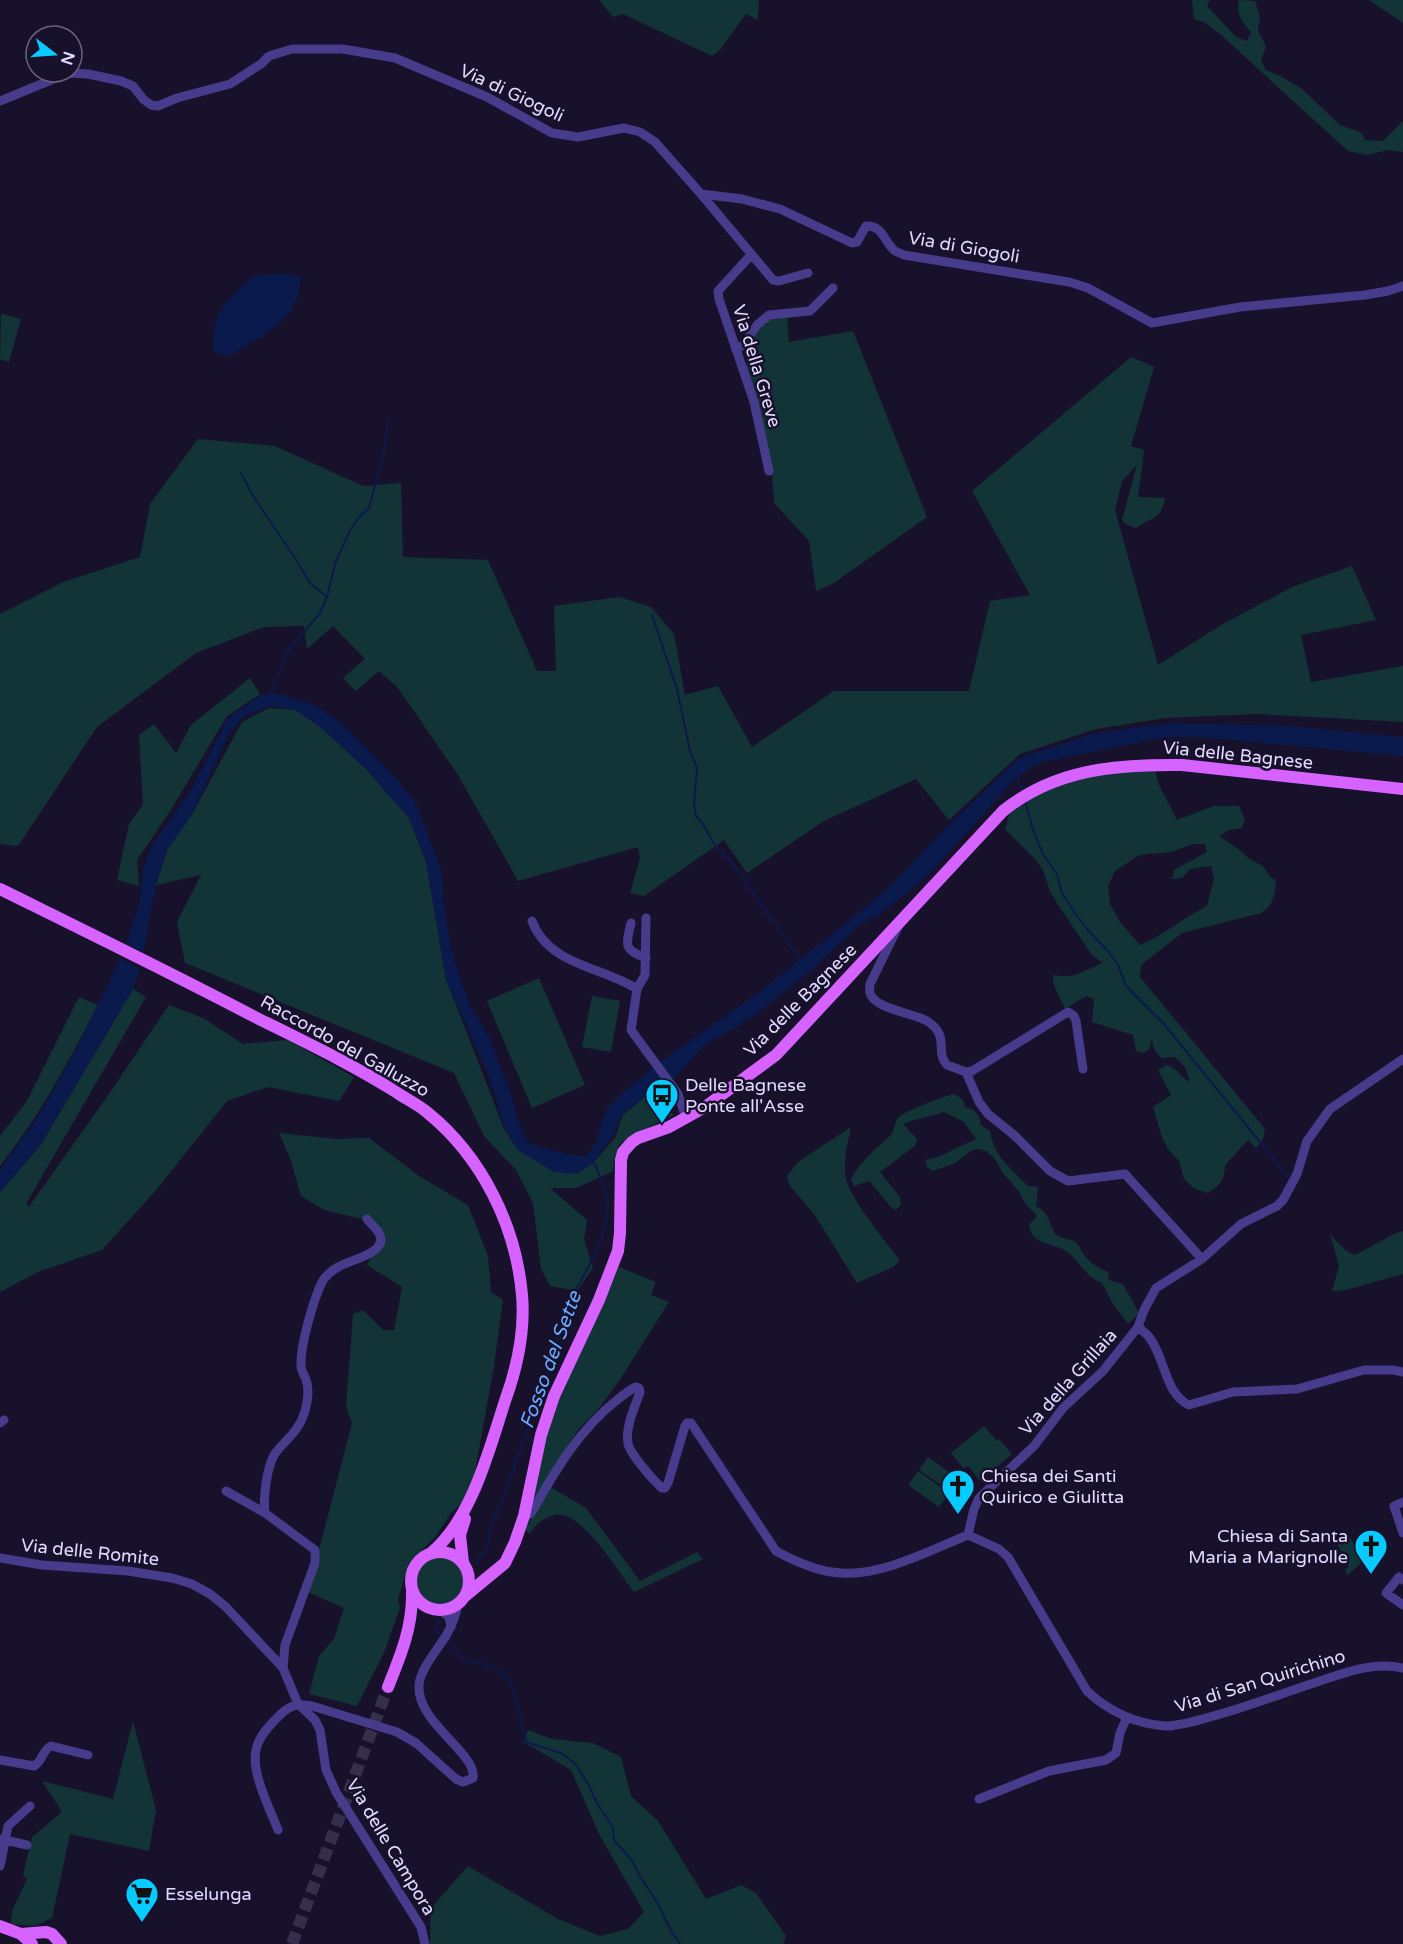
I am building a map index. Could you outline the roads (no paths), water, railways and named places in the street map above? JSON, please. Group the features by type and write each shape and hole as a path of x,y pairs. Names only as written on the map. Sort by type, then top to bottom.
{"main road":[{"name":"Via delle Bagnese","path":"461,1600 508,1558 524,1516 534,1462 554,1396 599,1300 618,1251 623,1152 639,1138 669,1127 705,1107 776,1055 1003,811 1032,790 1064,777 1132,765 1182,765 1403,789"},
{"name":"Raccordo del Galluzzo","path":"0,889 195,985 371,1076 428,1112 455,1138 480,1170 501,1211 515,1253 522,1296 517,1360 508,1395 471,1494 454,1529 431,1553"},
{"name":"Raccordo del Galluzzo","path":"465,1566 460,1535 471,1494"},
{"path":"388,1687 411,1619 410,1580 416,1564 431,1553 444,1552 451,1554 479,1575 490,1575"},
{"path":"406,1639 417,1622 436,1610 448,1609 461,1600 469,1586 465,1566"},
{"path":"412,1589 420,1603 436,1610"},
{"path":"0,1926 21,1934 32,1944 39,1933"},
{"path":"21,1934 51,1933 58,1943"}],"street":[{"name":"Via di Giogoli","path":"0,101 68,73 88,74 121,81 133,86 151,105 158,106 177,98 230,84 261,64 269,56 292,49 343,49 395,58 487,97 552,133 579,137 624,128 640,132 655,142 700,194 742,200 780,209 852,243 857,242 866,226 872,226 880,230 895,251 904,255 1069,282 1088,288 1152,323 1240,307 1365,295 1403,286"},
{"path":"700,194 773,280 808,273"},
{"name":"Via della Greve","path":"751,255 718,291 718,299 754,402 769,471"},
{"path":"736,350 744,344 757,325 769,315 810,311 833,288"},
{"path":"646,918 645,975 637,989 631,1030 678,1094 686,1118"},
{"path":"531,921 536,932 567,959 625,981 637,989"},
{"path":"631,923 626,943 628,948 635,954 646,958"},
{"path":"900,923 870,984 870,993 875,1001 886,1007 930,1023 942,1038 943,1061 947,1065 966,1072 972,1071 1068,1012 1074,1016 1076,1021 1083,1069"},
{"name":"Via della Grillaia","path":"968,1535 979,1498 1034,1446 1063,1408 1103,1371 1138,1327 1156,1288 1202,1259 1241,1224 1278,1206 1297,1174 1306,1141 1330,1110 1403,1059"},
{"path":"966,1072 979,1102 988,1114 1014,1135 1050,1172 1068,1181 1125,1174 1202,1259"},
{"path":"265,1513 264,1505 272,1458 290,1437 303,1415 308,1396 307,1381 301,1369 301,1357 311,1313 327,1274 340,1265 370,1254 377,1248 381,1241 380,1235 367,1219"},
{"path":"1138,1327 1150,1337 1167,1377 1180,1400 1189,1405 1233,1392 1297,1389 1365,1370 1403,1372"},
{"path":"524,1516 534,1510 557,1467 588,1427 601,1412 636,1386 640,1392 629,1426 628,1443 640,1464 657,1480 659,1486 665,1488 668,1483 685,1426 691,1423 776,1551 792,1560 813,1568 841,1574 865,1572 908,1560 968,1535"},
{"path":"226,1491 265,1513 315,1550 315,1563 285,1645 283,1668"},
{"path":"1403,1502 1394,1506 1403,1533"},
{"name":"Via di San Quirichino","path":"968,1535 999,1549 1008,1557 1088,1691 1101,1705 1127,1717 1164,1726 1183,1724 1236,1710 1363,1668 1386,1665 1403,1668"},
{"name":"Via delle Romite","path":"0,1558 42,1565 128,1571 172,1578 192,1584 226,1606 283,1668 298,1704"},
{"path":"1403,1580 1399,1577 1386,1593 1403,1605"},
{"path":"278,1830 255,1764 256,1750 261,1735 277,1717 298,1704 312,1706 397,1732 416,1743 456,1779 463,1782 473,1778 472,1768 430,1719 419,1693 418,1684 449,1631 461,1600"},
{"path":"436,1610 449,1617 449,1631"},
{"name":"Via delle Campora","path":"298,1704 315,1720 320,1730 326,1770 336,1792 421,1927 425,1944"},
{"path":"979,1799 1049,1771 1106,1760 1116,1753 1120,1733 1127,1717"},
{"path":"0,1760 34,1766 45,1750 51,1746 88,1755"},
{"path":"0,1866 2,1840 8,1826 30,1806"},
{"path":"2,1840 27,1845"}],"water":[{"path":"288,274 301,277 296,301 285,318 267,333 229,356 214,352 217,318 224,305 238,290 256,276"},
{"path":"262,694 279,694 315,705 339,721 392,774 416,803 441,869 445,915 454,960 469,1003 489,1037 508,1086 521,1130 528,1143 566,1154 586,1156 595,1145 606,1110 625,1091 660,1062 757,994 886,890 1019,758 1095,733 1174,723 1288,726 1403,737 1403,756 1200,737 1167,737 1039,763 1017,777 935,868 907,894 861,924 810,971 753,1017 705,1045 666,1087 654,1088 622,1115 613,1136 594,1162 577,1174 554,1172 518,1150 505,1129 490,1080 446,979 426,861 409,818 366,769 324,730 296,710 270,706 244,716 229,734 191,816 167,850 156,885 143,952 127,944 139,902 144,865 154,842 191,790 228,718"},
{"path":"120,959 140,969 133,989 40,1146 0,1192 0,1170 40,1114 77,1048"}],"waterway":[{"path":"269,697 290,648 320,613 327,597 335,564 350,530 369,508 383,455 389,419"},
{"path":"241,473 253,496 310,583 327,597"},
{"path":"652,615 677,689 690,751 697,768 694,804 696,816 714,844 733,864 800,960"},
{"path":"1016,775 1023,792"},
{"path":"1025,800 1033,830 1043,854 1057,874 1061,891 1074,912 1118,965 1126,986 1164,1024 1290,1179"},
{"name":"Fosso del Sette","path":"477,1563 488,1545 491,1526 506,1491 555,1351 563,1317 604,1230 608,1204 605,1189 593,1163"},
{"name":"Fosso del Sette","path":"439,1620 436,1632 444,1636"},
{"name":"Fosso del Sette","path":"449,1639 461,1657 471,1663 492,1666 504,1674 513,1690 527,1742 563,1754 576,1765 613,1827 614,1840 631,1859 680,1944"}],"tunnel":[{"path":"292,1944 388,1687"}],"place":[{"name":"Delle Bagnese Ponte all'Asse","path":"662,1124"},
{"name":"Chiesa dei Santi Quirico e Giulitta","path":"958,1515"},
{"name":"Chiesa di Santa Maria a Marignolle","path":"1371,1575"},
{"name":"Esselunga","path":"142,1923"}]}
